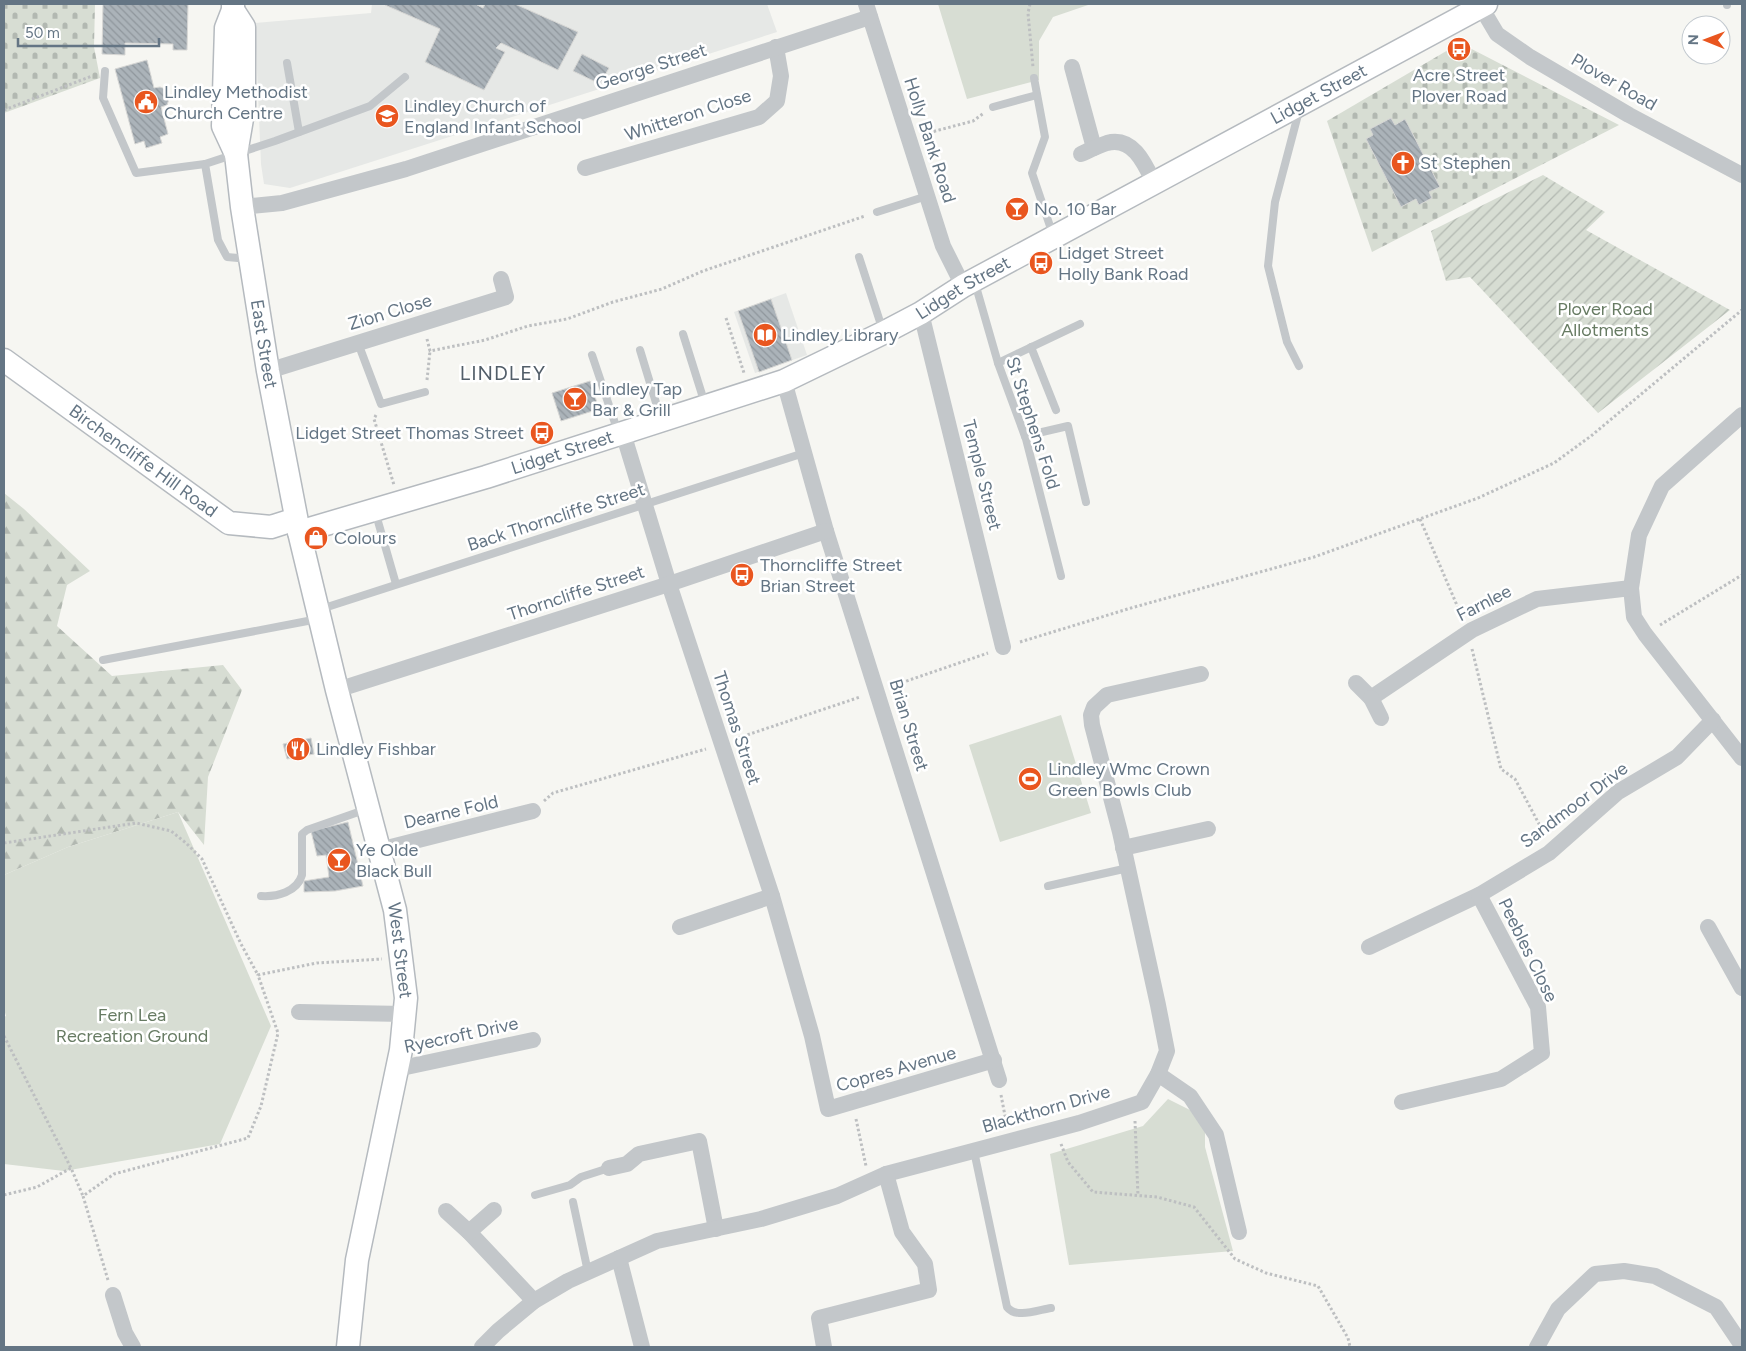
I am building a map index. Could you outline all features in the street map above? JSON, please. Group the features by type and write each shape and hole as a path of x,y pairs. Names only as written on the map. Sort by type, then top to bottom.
{"street":[{"name":"East Street","path":"233,7 226,28 223,126 236,154 242,207 268,371 298,525"},
{"name":"Lidget Street","path":"298,525 374,510 621,434 784,381 921,313 969,283 1301,104 1475,7"},
{"name":"Plover Road","path":"1475,7 1497,34 1530,57 1629,115 1742,174"},
{"name":"George Street","path":"242,207 282,203 406,168 776,47 868,11"},
{"name":"Holly Bank Road","path":"868,11 943,246 969,283"},
{"name":"Whitteron Close","path":"585,168 758,117 777,101 782,76 776,47"},
{"path":"1072,68 1088,151 1109,142 1127,144 1142,158 1154,183"},
{"name":"Zion Close","path":"268,371 506,297 501,279"},
{"name":"Temple Street","path":"921,313 1003,647"},
{"name":"Birchencliffe Hill Road","path":"4,360 229,523 271,527 298,525"},
{"name":"Brian Street","path":"784,381 826,531 878,690 999,1080"},
{"path":"1742,415 1662,486 1639,535 1632,588 1634,617 1645,634 1742,758"},
{"name":"Thomas Street","path":"621,434 772,896 812,1036 825,1090"},
{"name":"West Street","path":"298,525 337,690 394,910 406,998 401,1050 357,1260 348,1347"},
{"name":"Thorncliffe Street","path":"337,690 669,584 826,531"},
{"name":"Farnlee","path":"1371,698 1468,632 1537,599 1632,588"},
{"name":"Blackthorn Drive","path":"482,1347 534,1301 568,1281 657,1241 761,1219 837,1196 886,1174 1056,1129 1142,1102 1158,1074 1166,1051 1158,1005 1128,868 1092,725 1091,714 1094,707 1107,694 1201,674"},
{"path":"1356,683 1371,698 1381,718"},
{"name":"Sandmoor Drive","path":"1369,947 1479,895 1553,850 1618,792 1677,757 1713,720"},
{"name":"Dearne Fold","path":"379,850 532,811"},
{"path":"1123,848 1208,829"},
{"name":"Peebles Close","path":"1402,1102 1501,1079 1542,1054 1538,1007 1479,895"},
{"path":"680,927 772,896"},
{"path":"1708,927 1742,988"},
{"path":"299,1012 404,1014"},
{"name":"Ryecroft Drive","path":"397,1069 533,1040"},
{"name":"Copres Avenue","path":"825,1090 828,1110 994,1060"},
{"path":"1158,1074 1190,1096 1216,1135 1239,1232"},
{"path":"609,1168 626,1164 639,1154 699,1141 716,1229"},
{"path":"824,1347 819,1318 929,1290 925,1264 902,1232 886,1174"},
{"path":"469,1232 494,1210"},
{"path":"446,1211 469,1232 534,1301"},
{"path":"619,1258 642,1347"},
{"path":"1537,1347 1558,1309 1595,1274 1624,1271 1655,1276 1716,1307 1742,1347"},
{"path":"113,1296 125,1333 133,1347"}],"lane":[{"path":"287,63 299,132"},
{"path":"105,71 103,98 136,173 205,164 299,132 370,106 405,77"},
{"path":"1034,78 1045,137 1032,173 1054,237"},
{"path":"993,107 1037,95"},
{"path":"1299,366 1287,342 1268,266 1275,202 1301,104"},
{"path":"205,164 218,240 227,257 251,259"},
{"path":"877,212 926,196"},
{"path":"859,257 883,333"},
{"name":"St Stephens Fold","path":"969,283 1025,436 1061,576"},
{"path":"998,363 1080,324"},
{"path":"683,334 706,406"},
{"path":"358,343 382,404 425,392"},
{"path":"1031,347 1056,410"},
{"path":"640,350 662,420"},
{"path":"592,355 621,434"},
{"path":"1025,436 1068,426 1086,502"},
{"name":"Back Thorncliffe Street","path":"103,660 319,614 396,584 804,453"},
{"path":"374,510 396,584"},
{"path":"261,896 274,897 293,888 300,882 302,875 302,834 307,830 368,808"},
{"path":"1048,886 1128,868"},
{"path":"974,1151 1007,1307 1013,1312 1019,1313 1051,1308"},
{"path":"535,1195 570,1184 581,1177 609,1168"},
{"path":"573,1202 588,1272"}],"path":[{"path":"1030,4 1028,13 1034,78"},
{"path":"4,110 105,71"},
{"path":"908,138 973,121 993,107"},
{"path":"430,350 485,340 528,326 567,318 613,302 662,290 703,271 877,212"},
{"path":"532,811 552,793 722,744 1003,647 1131,608 1314,557 1478,498 1554,463 1591,436 1742,310"},
{"path":"726,318 751,392"},
{"path":"424,323 430,350 425,392"},
{"path":"382,404 374,419 399,502"},
{"path":"1420,519 1468,632 1501,770 1515,779 1553,850"},
{"path":"1645,634 1742,575"},
{"path":"4,843 136,823 171,831 202,859 258,975 278,1033 261,1106 248,1138 114,1174 83,1196"},
{"path":"258,975 317,964 378,958 401,960"},
{"path":"4,1036 71,1168 83,1196 113,1296"},
{"path":"999,1080 1009,1142"},
{"path":"852,1102 869,1182"},
{"path":"1135,1105 1138,1196"},
{"path":"1056,1129 1068,1162 1093,1192 1157,1197 1194,1207 1235,1259 1266,1273 1318,1286 1348,1338 1350,1347"},
{"path":"4,1195 37,1187 71,1168"}],"shaded area":[{"name":"Lindley Church of England Infant School","path":"372,4 767,4 777,32 290,188 264,184 261,164 255,23 371,13"},
{"name":"Lindley Library","path":"786,293 807,355 755,373 734,312"}],"green space":[{"path":"4,4 95,4 94,47 100,78 4,113"},
{"path":"938,4 1091,4 1053,17 1039,41 1039,80 967,99"},
{"path":"1460,43 1619,125 1372,252 1327,121"},
{"name":"Plover Road Allotments","path":"1543,175 1605,212 1586,230 1730,310 1598,413 1470,277 1446,281 1431,231"},
{"path":"4,493 24,509 90,571 67,585 57,626 112,676 223,665 242,690 208,777 204,845 178,812 68,847 4,875"},
{"name":"Lindley Wmc Crown Green Bowls Club","path":"1061,715 1091,813 1000,842 969,745"},
{"name":"Fern Lea Recreation Ground","path":"178,812 271,1026 220,1144 64,1171 4,1164 4,1017 6,1016 4,1009 4,875 68,847"},
{"path":"1168,1099 1190,1110 1205,1128 1205,1147 1233,1251 1069,1265 1050,1154 1143,1126"}],"building":[{"path":"103,4 188,4 187,50 173,50 173,44 125,43 125,55 102,54"},
{"path":"386,4 478,4 483,8 485,4 515,4 578,32 558,70 501,43 496,48 505,52 484,90 425,62 440,29"},
{"path":"582,54 609,68 600,84 573,71"},
{"name":"Lindley Methodist Church Centre","path":"147,60 154,88 160,87 165,89 169,99 167,105 161,107 168,134 160,137 162,143 146,148 144,141 135,144 115,69"},
{"name":"St Stephen","path":"1391,118 1395,125 1405,119 1440,187 1429,192 1432,198 1419,205 1416,199 1401,207 1366,139 1373,135 1370,129"},
{"name":"Lindley Library","path":"771,299 792,360 759,372 738,311"},
{"name":"Lindley Tap Bar & Grill","path":"590,381 599,409 561,421 552,393"},
{"name":"Lindley Fishbar","path":"311,738 314,754 287,759 283,744"},
{"path":"348,822 363,886 335,891 304,892 304,881 329,877 326,855 317,856 311,831"}],"place":[{"name":"Acre Street Plover Road","path":"1459,49"},
{"name":"Lindley Methodist Church Centre","path":"146,102"},
{"name":"Lindley Church of England Infant School","path":"387,116"},
{"name":"St Stephen","path":"1403,163"},
{"name":"No. 10 Bar","path":"1017,209"},
{"name":"Lidget Street Holly Bank Road","path":"1041,263"},
{"name":"Lindley Library","path":"765,335"},
{"name":"Lindley Tap Bar & Grill","path":"575,399"},
{"name":"Lidget Street Thomas Street","path":"542,433"},
{"name":"Colours","path":"316,538"},
{"name":"Thorncliffe Street Brian Street","path":"742,575"},
{"name":"Lindley Fishbar","path":"298,749"},
{"name":"Lindley Wmc Crown Green Bowls Club","path":"1030,779"},
{"name":"Ye Olde Black Bull","path":"339,860"}],"district":[{"name":"LINDLEY","path":"503,373"}]}
